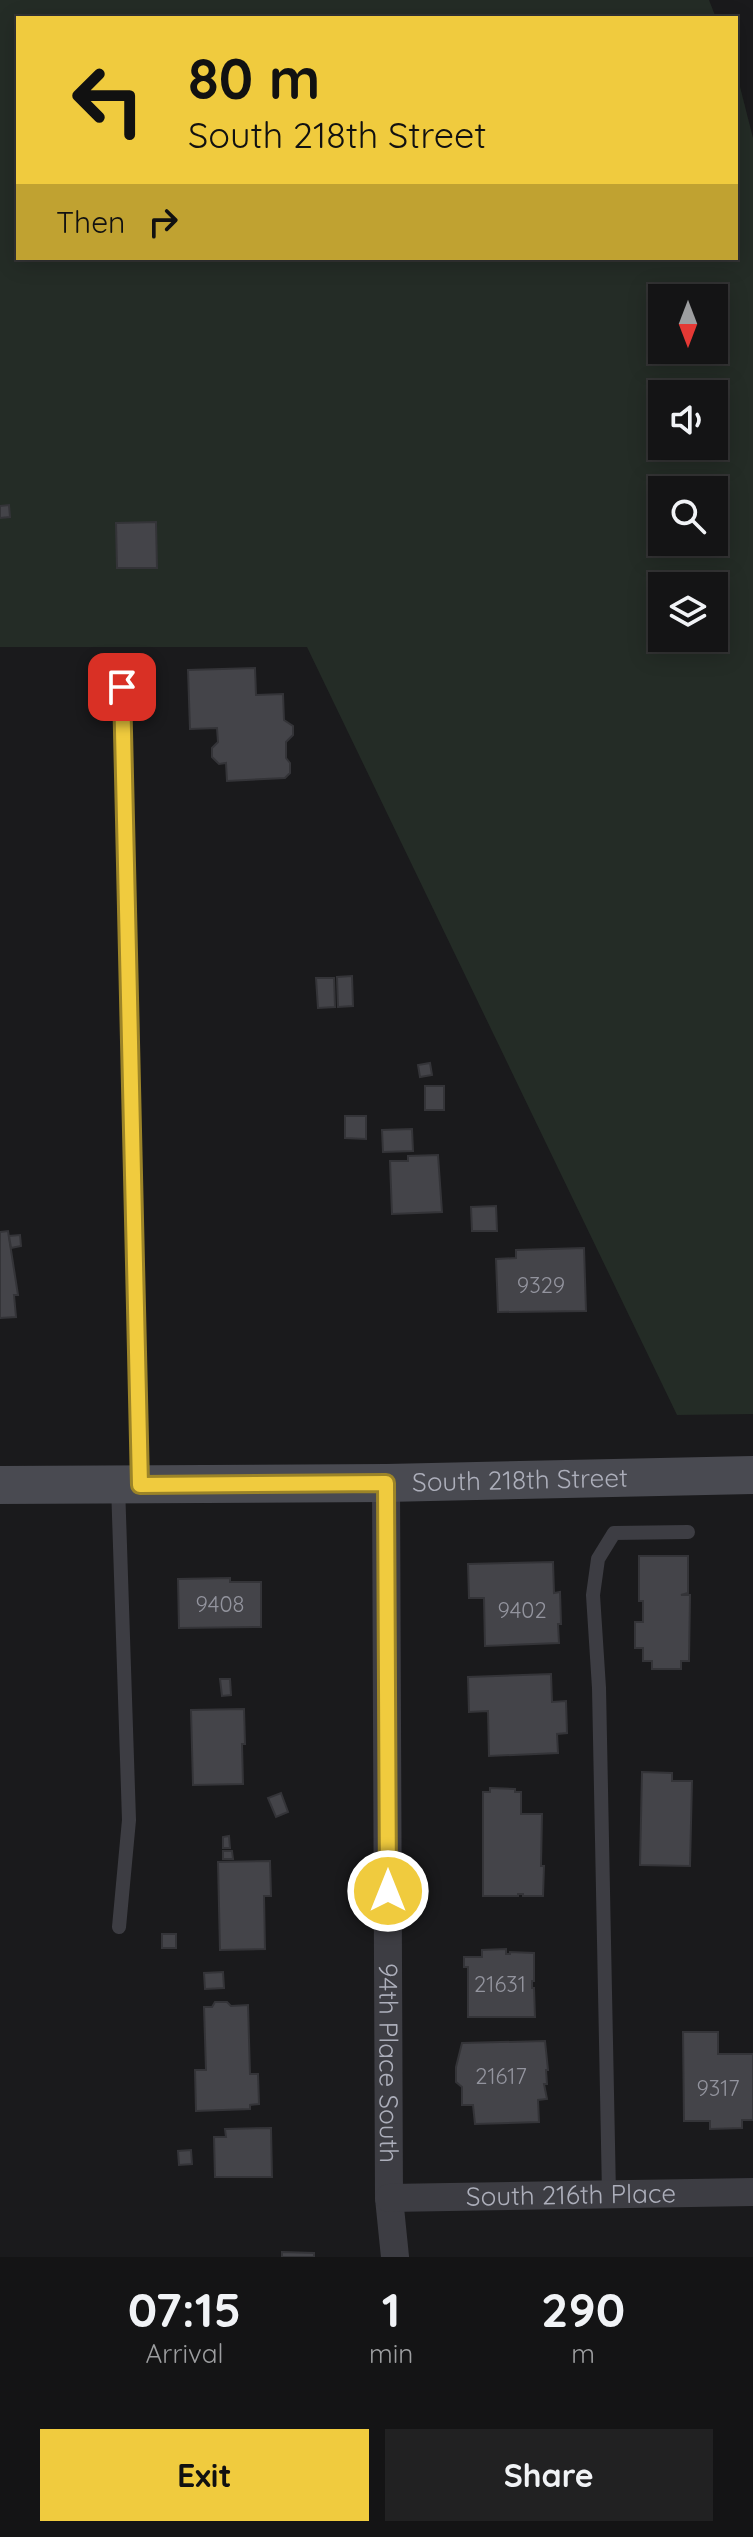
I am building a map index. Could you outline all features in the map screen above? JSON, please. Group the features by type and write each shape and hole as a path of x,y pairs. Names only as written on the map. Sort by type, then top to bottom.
{"street":[{"name":"South 218th Street","path":"0,1485 386,1483 753,1475"},
{"name":"94th Place South","path":"386,1483 389,2198 395,2257"},
{"name":"South 216th Place","path":"389,2198 753,2192"}],"lane":[{"path":"119,1927 129,1820 122,687"},
{"path":"609,2194 599,1688 593,1595 598,1559 614,1533 688,1532"}],"shaded area":[{"path":"0,0 709,0 715,16 16,16 16,260 738,260 738,79 753,138 753,1414 677,1415 307,647 0,647"}],"building":[{"path":"9,505 10,517 0,518 0,506"},
{"path":"156,522 157,568 117,568 116,523"},
{"path":"255,668 256,695 283,694 284,720 293,726 293,735 286,742 290,773 285,778 227,781 226,763 219,764 212,757 212,748 218,742 217,728 190,729 188,670"},
{"path":"352,976 353,1006 338,1007 337,977"},
{"path":"316,978 334,978 335,1007 318,1008"},
{"path":"430,1063 432,1075 420,1077 418,1065"},
{"path":"425,1086 444,1086 444,1110 425,1110"},
{"path":"345,1116 366,1116 366,1139 345,1138"},
{"path":"412,1129 413,1151 383,1152 382,1130"},
{"path":"438,1155 442,1212 392,1214 390,1161 408,1161 408,1156"},
{"path":"496,1206 497,1231 472,1231 471,1207"},
{"path":"8,1231 18,1295 14,1295 16,1317 0,1318 0,1232"},
{"path":"20,1235 21,1246 11,1248 9,1236"},
{"path":"584,1248 586,1311 498,1312 496,1259 516,1258 516,1250"},
{"path":"639,1556 688,1556 688,1593 681,1595 690,1595 689,1661 681,1661 681,1669 652,1669 652,1661 643,1661 643,1648 635,1648 635,1622 643,1622 643,1601 639,1601"},
{"path":"553,1562 554,1593 560,1592 559,1643 485,1646 484,1598 469,1598 468,1564"},
{"path":"230,1578 230,1582 261,1582 261,1627 179,1628 178,1579"},
{"path":"551,1674 552,1702 566,1701 567,1733 557,1734 558,1753 489,1756 488,1711 469,1712 468,1677"},
{"path":"220,1679 230,1679 231,1695 222,1696"},
{"path":"244,1709 243,1784 193,1785 191,1710"},
{"path":"642,1772 672,1773 672,1781 692,1781 690,1866 640,1865"},
{"path":"490,1788 521,1792 521,1814 542,1814 543,1896 483,1896 483,1792 490,1792"},
{"path":"281,1793 288,1812 276,1817 268,1798"},
{"path":"229,1836 230,1848 223,1848 223,1837"},
{"path":"223,1851 232,1851 233,1859 223,1859"},
{"path":"270,1861 271,1896 264,1896 265,1949 220,1950 218,1862"},
{"path":"162,1934 176,1934 176,1948 162,1948"},
{"path":"506,1949 506,1954 534,1953 532,1988 535,2017 468,2017 468,1967 464,1967 464,1957 482,1957 482,1950"},
{"path":"223,1972 224,1988 205,1989 204,1973"},
{"path":"215,2002 227,2002 231,2006 248,2005 250,2074 258,2074 259,2104 250,2105 250,2109 196,2111 195,2070 206,2070 204,2007 212,2007"},
{"path":"683,2032 718,2032 718,2054 753,2054 753,2120 742,2120 742,2128 710,2129 710,2121 684,2121"},
{"path":"545,2041 548,2070 547,2084 544,2084 547,2099 538,2100 539,2122 475,2124 473,2105 462,2105 462,2087 456,2082 462,2043"},
{"path":"271,2128 272,2177 215,2177 214,2137 226,2137 225,2129"},
{"path":"191,2150 192,2164 179,2165 178,2151"},
{"path":"282,2252 314,2253 314,2257 282,2257"}],"route":[{"path":"122,687 140,1485 386,1483 388,1891"}]}
